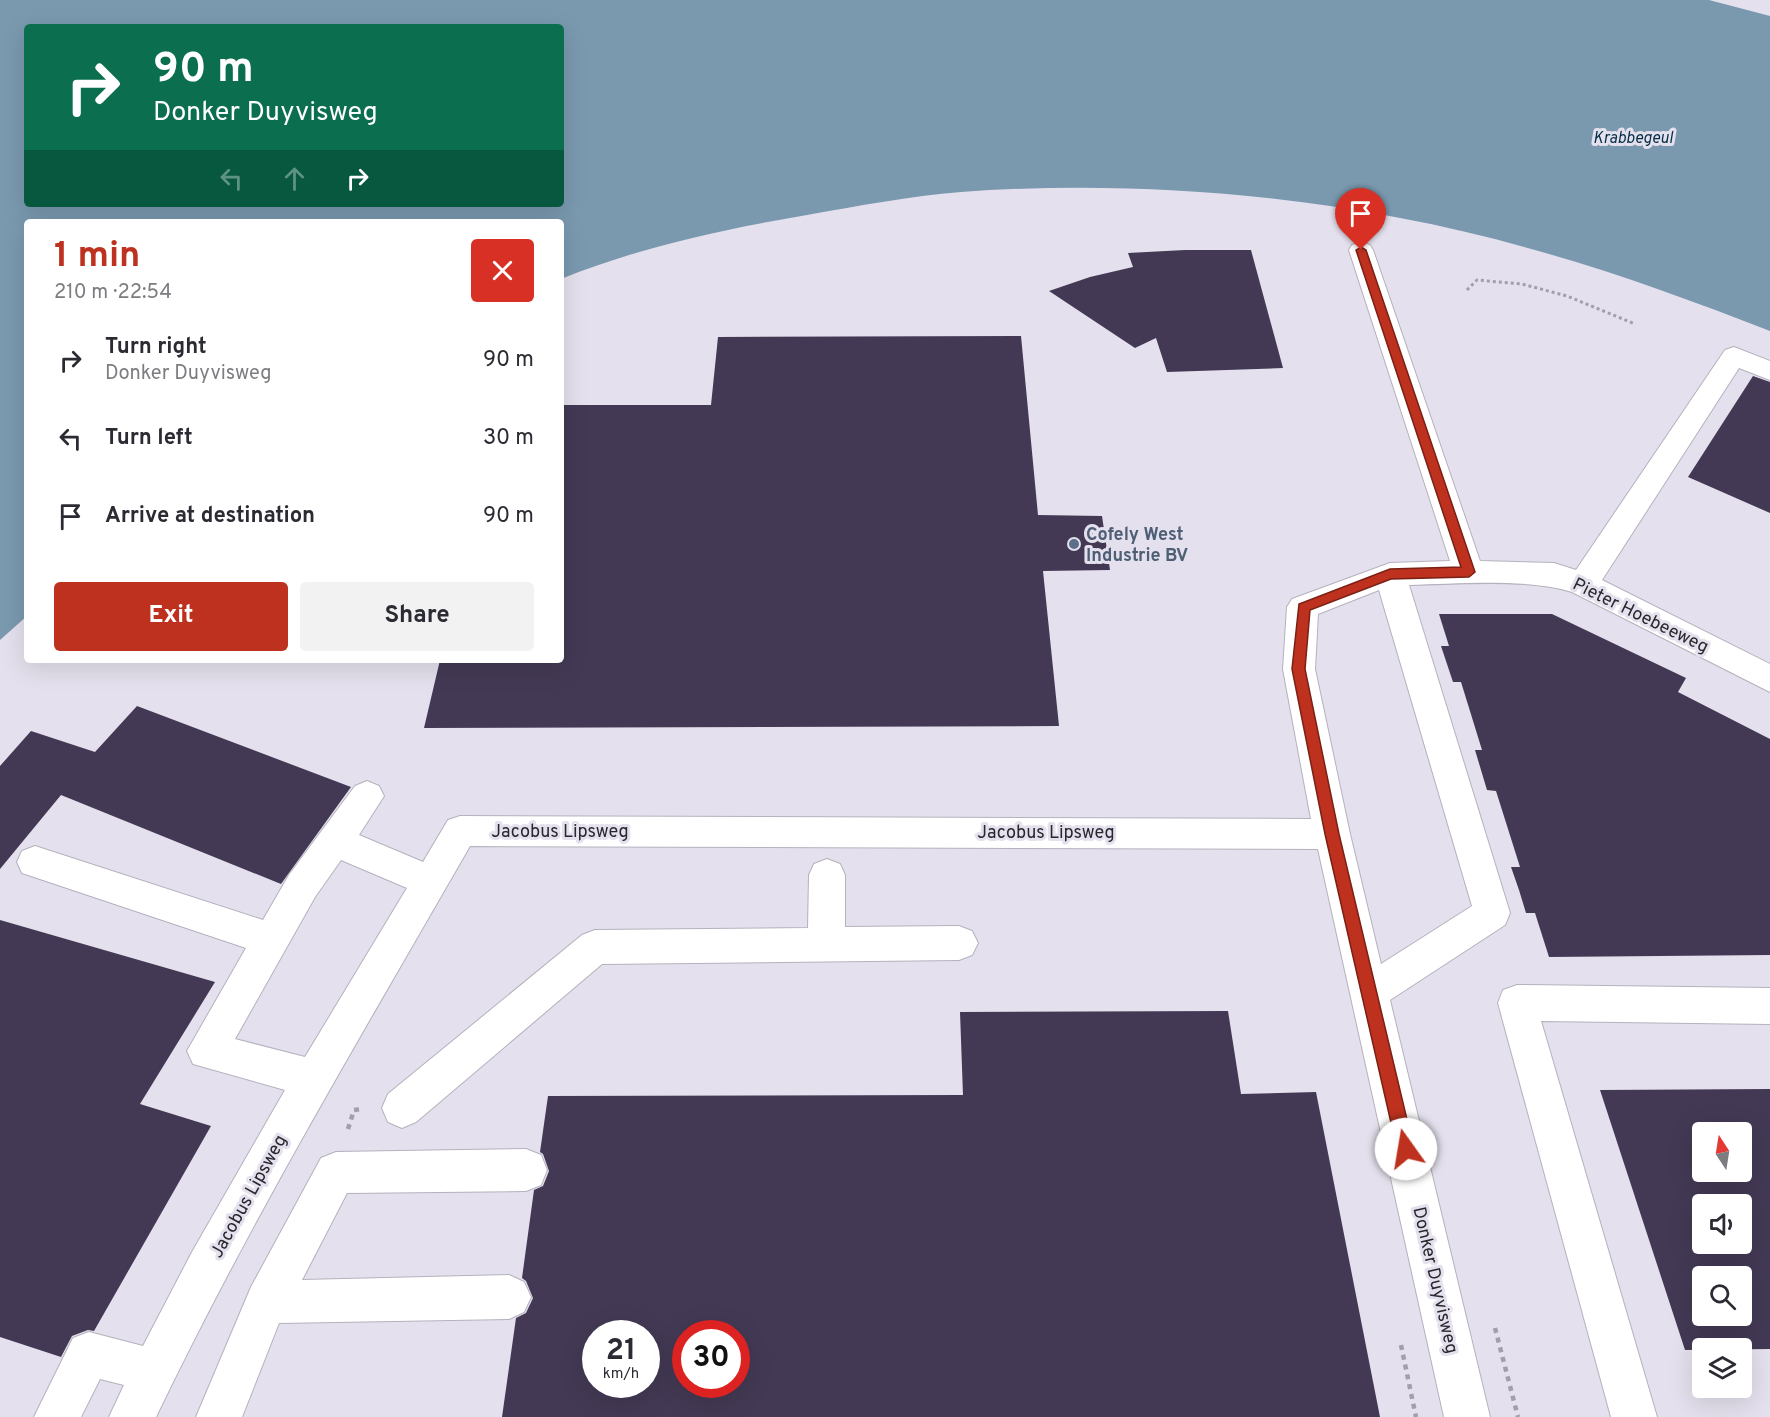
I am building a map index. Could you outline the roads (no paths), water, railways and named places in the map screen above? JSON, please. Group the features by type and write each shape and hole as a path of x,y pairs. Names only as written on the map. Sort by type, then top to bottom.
{"street":[{"path":"1361,250 1469,572"},
{"path":"1583,584 1734,356 1770,371"},
{"name":"Donker Duyvisweg","path":"1467,1417 1332,834 1299,669 1303,608 1390,574 1469,572"},
{"name":"Pieter Hoebeeweg","path":"1469,572 1554,575 1583,584 1770,679"},
{"path":"1370,992 1492,913 1390,574"},
{"path":"312,1078 207,1051 302,886 367,796"},
{"name":"Jacobus Lipsweg","path":"132,1417 153,1371 312,1078 460,831 1332,834"},
{"path":"336,841 431,882"},
{"path":"35,862 272,940"},
{"path":"826,945 827,875"},
{"path":"402,1108 595,947 959,944"},
{"path":"1634,1417 1517,1003 1770,1006"},
{"path":"219,1417 266,1302 336,1173 526,1170"},
{"path":"266,1302 509,1297"},
{"path":"57,1417 89,1354 153,1371"}],"water":[{"name":"Krabbegeul","path":"0,0 1709,0 1770,16 1770,331 1594,268 1466,232 1323,205 1178,190 1032,188 961,192 903,199 776,220 714,233 621,257 564,278 564,219 24,219 24,619 0,640"}],"place":[{"name":"Cofely West Industrie BV","path":"1074,544"}]}
